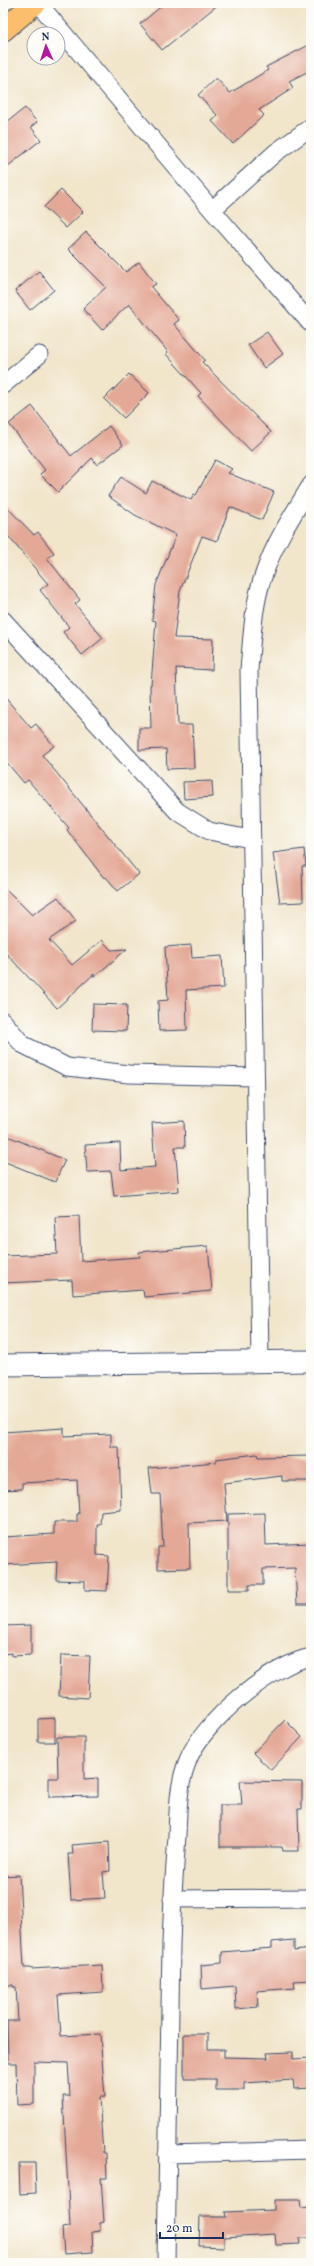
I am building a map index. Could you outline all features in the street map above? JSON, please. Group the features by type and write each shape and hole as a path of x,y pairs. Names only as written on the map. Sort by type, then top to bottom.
{"highway":[{"path":"3,30 35,3"}],"street":[{"path":"38,3 212,210 311,324"},
{"path":"212,210 275,153 311,127"},
{"path":"3,386 39,355"},
{"path":"260,1361 250,839 249,670 253,621 264,571 284,528 311,485"},
{"path":"3,620 177,811 209,831 250,839"},
{"path":"3,1021 22,1044 67,1066 129,1074 254,1077"},
{"path":"3,1366 311,1361"},
{"path":"166,2263 172,1900 180,1786 188,1759 202,1736 228,1708 282,1667 311,1657"},
{"path":"172,1900 311,1898"},
{"path":"167,2154 311,2150"}],"building":[{"path":"165,3 220,3 162,50 140,24"},
{"path":"311,44 311,70 289,81 293,88 259,110 264,115 233,144 212,121 218,116 198,95 216,78 230,93 268,70 266,67"},
{"path":"25,108 37,122 31,127 41,140 3,170 3,125"},
{"path":"61,190 83,212 66,228 44,207"},
{"path":"86,232 126,272 139,262 156,284 151,287 179,320 174,324 205,360 202,362 271,432 251,451 198,396 201,393 166,354 168,352 129,304 102,330 83,309 106,287 68,249"},
{"path":"39,271 54,290 30,310 15,291"},
{"path":"267,332 283,354 264,368 248,345"},
{"path":"129,374 149,393 124,418 104,399"},
{"path":"32,406 71,456 109,426 123,445 97,465 92,458 58,492 40,474 45,470 9,424"},
{"path":"215,460 232,469 228,473 274,492 262,520 230,507 217,541 202,536 180,591 174,638 213,639 212,670 176,668 178,725 192,725 194,768 167,769 166,749 139,750 139,728 151,728 150,685 156,621 152,620 156,585 176,535 135,515 108,496 121,477 146,493 152,481 191,500 194,494 196,495"},
{"path":"3,503 34,535 38,532 54,553 47,558 80,600 75,604 103,638 82,655 63,632 69,627 40,590 48,584 3,530"},
{"path":"3,695 31,728 36,724 54,746 42,755 139,874 118,891 106,877 104,878 67,830 69,828 28,780 24,783 3,758"},
{"path":"212,781 213,797 184,799 183,782"},
{"path":"304,849 306,866 302,866 303,902 280,903 273,853"},
{"path":"3,886 32,915 58,897 76,921 49,940 72,965 102,940 111,950 127,949 94,977 94,974 57,1008 3,950"},
{"path":"191,945 192,958 222,956 224,988 186,990 187,1030 159,1031 158,1001 168,1000 165,947"},
{"path":"93,1004 127,1005 126,1031 92,1030"},
{"path":"184,1121 185,1147 175,1147 179,1191 114,1196 111,1171 87,1172 85,1145 120,1143 121,1170 155,1167 152,1123"},
{"path":"3,1134 65,1160 55,1182 3,1161"},
{"path":"79,1216 81,1261 140,1257 139,1252 208,1246 212,1291 144,1297 143,1290 73,1295 72,1280 3,1283 3,1256 57,1254 55,1217"},
{"path":"64,1428 64,1436 111,1434 111,1447 119,1447 121,1510 101,1512 100,1524 97,1524 97,1555 109,1556 107,1591 85,1590 85,1581 56,1580 57,1562 3,1565 3,1537 54,1534 54,1522 77,1522 77,1514 79,1514 77,1480 22,1483 22,1489 3,1490 3,1432"},
{"path":"257,1454 258,1457 311,1456 311,1481 282,1481 282,1476 224,1483 227,1521 189,1523 190,1568 158,1569 158,1547 163,1547 160,1494 152,1494 149,1468 216,1462 216,1459"},
{"path":"265,1513 266,1545 311,1543 311,1604 297,1604 295,1568 263,1569 263,1585 249,1585 249,1590 228,1590 228,1514"},
{"path":"31,1625 31,1655 12,1656 12,1653 3,1654 3,1626"},
{"path":"61,1655 90,1656 88,1698 59,1696"},
{"path":"55,1718 55,1742 38,1742 38,1719"},
{"path":"285,1720 302,1737 271,1770 253,1753"},
{"path":"57,1737 84,1737 84,1779 98,1778 98,1796 49,1797 49,1778 58,1778"},
{"path":"240,1781 302,1782 302,1809 298,1809 299,1851 283,1851 282,1847 220,1847 220,1805 242,1805"},
{"path":"109,1842 110,1871 103,1872 105,1898 71,1900 68,1854 73,1854 72,1845"},
{"path":"19,1875 24,1968 31,1969 102,1965 103,1992 58,1995 61,2036 100,2034 105,2097 99,2097 103,2153 106,2153 107,2178 101,2178 104,2222 100,2223 100,2231 92,2232 93,2252 64,2254 62,2228 70,2227 63,2096 70,2096 68,2063 34,2062 34,2104 17,2105 16,2063 8,2063 7,2021 18,2021 16,1987 13,1987 13,1985 3,1985 3,1876"},
{"path":"294,1940 294,1951 311,1949 311,1980 294,1981 295,1988 257,1991 258,2007 236,2009 235,1986 202,1989 201,1965 222,1963 222,1952 272,1948 272,1942"},
{"path":"184,2034 208,2034 208,2049 224,2049 224,2057 268,2058 267,2053 293,2052 293,2059 311,2058 311,2088 294,2089 293,2080 244,2083 244,2090 216,2090 216,2079 184,2079"},
{"path":"19,2163 35,2163 36,2193 20,2194"},
{"path":"274,2200 300,2200 301,2208 311,2207 311,2238 299,2238 300,2244 276,2245 275,2234 224,2237 224,2247 199,2246 200,2217 226,2217 225,2212 274,2210"}]}
